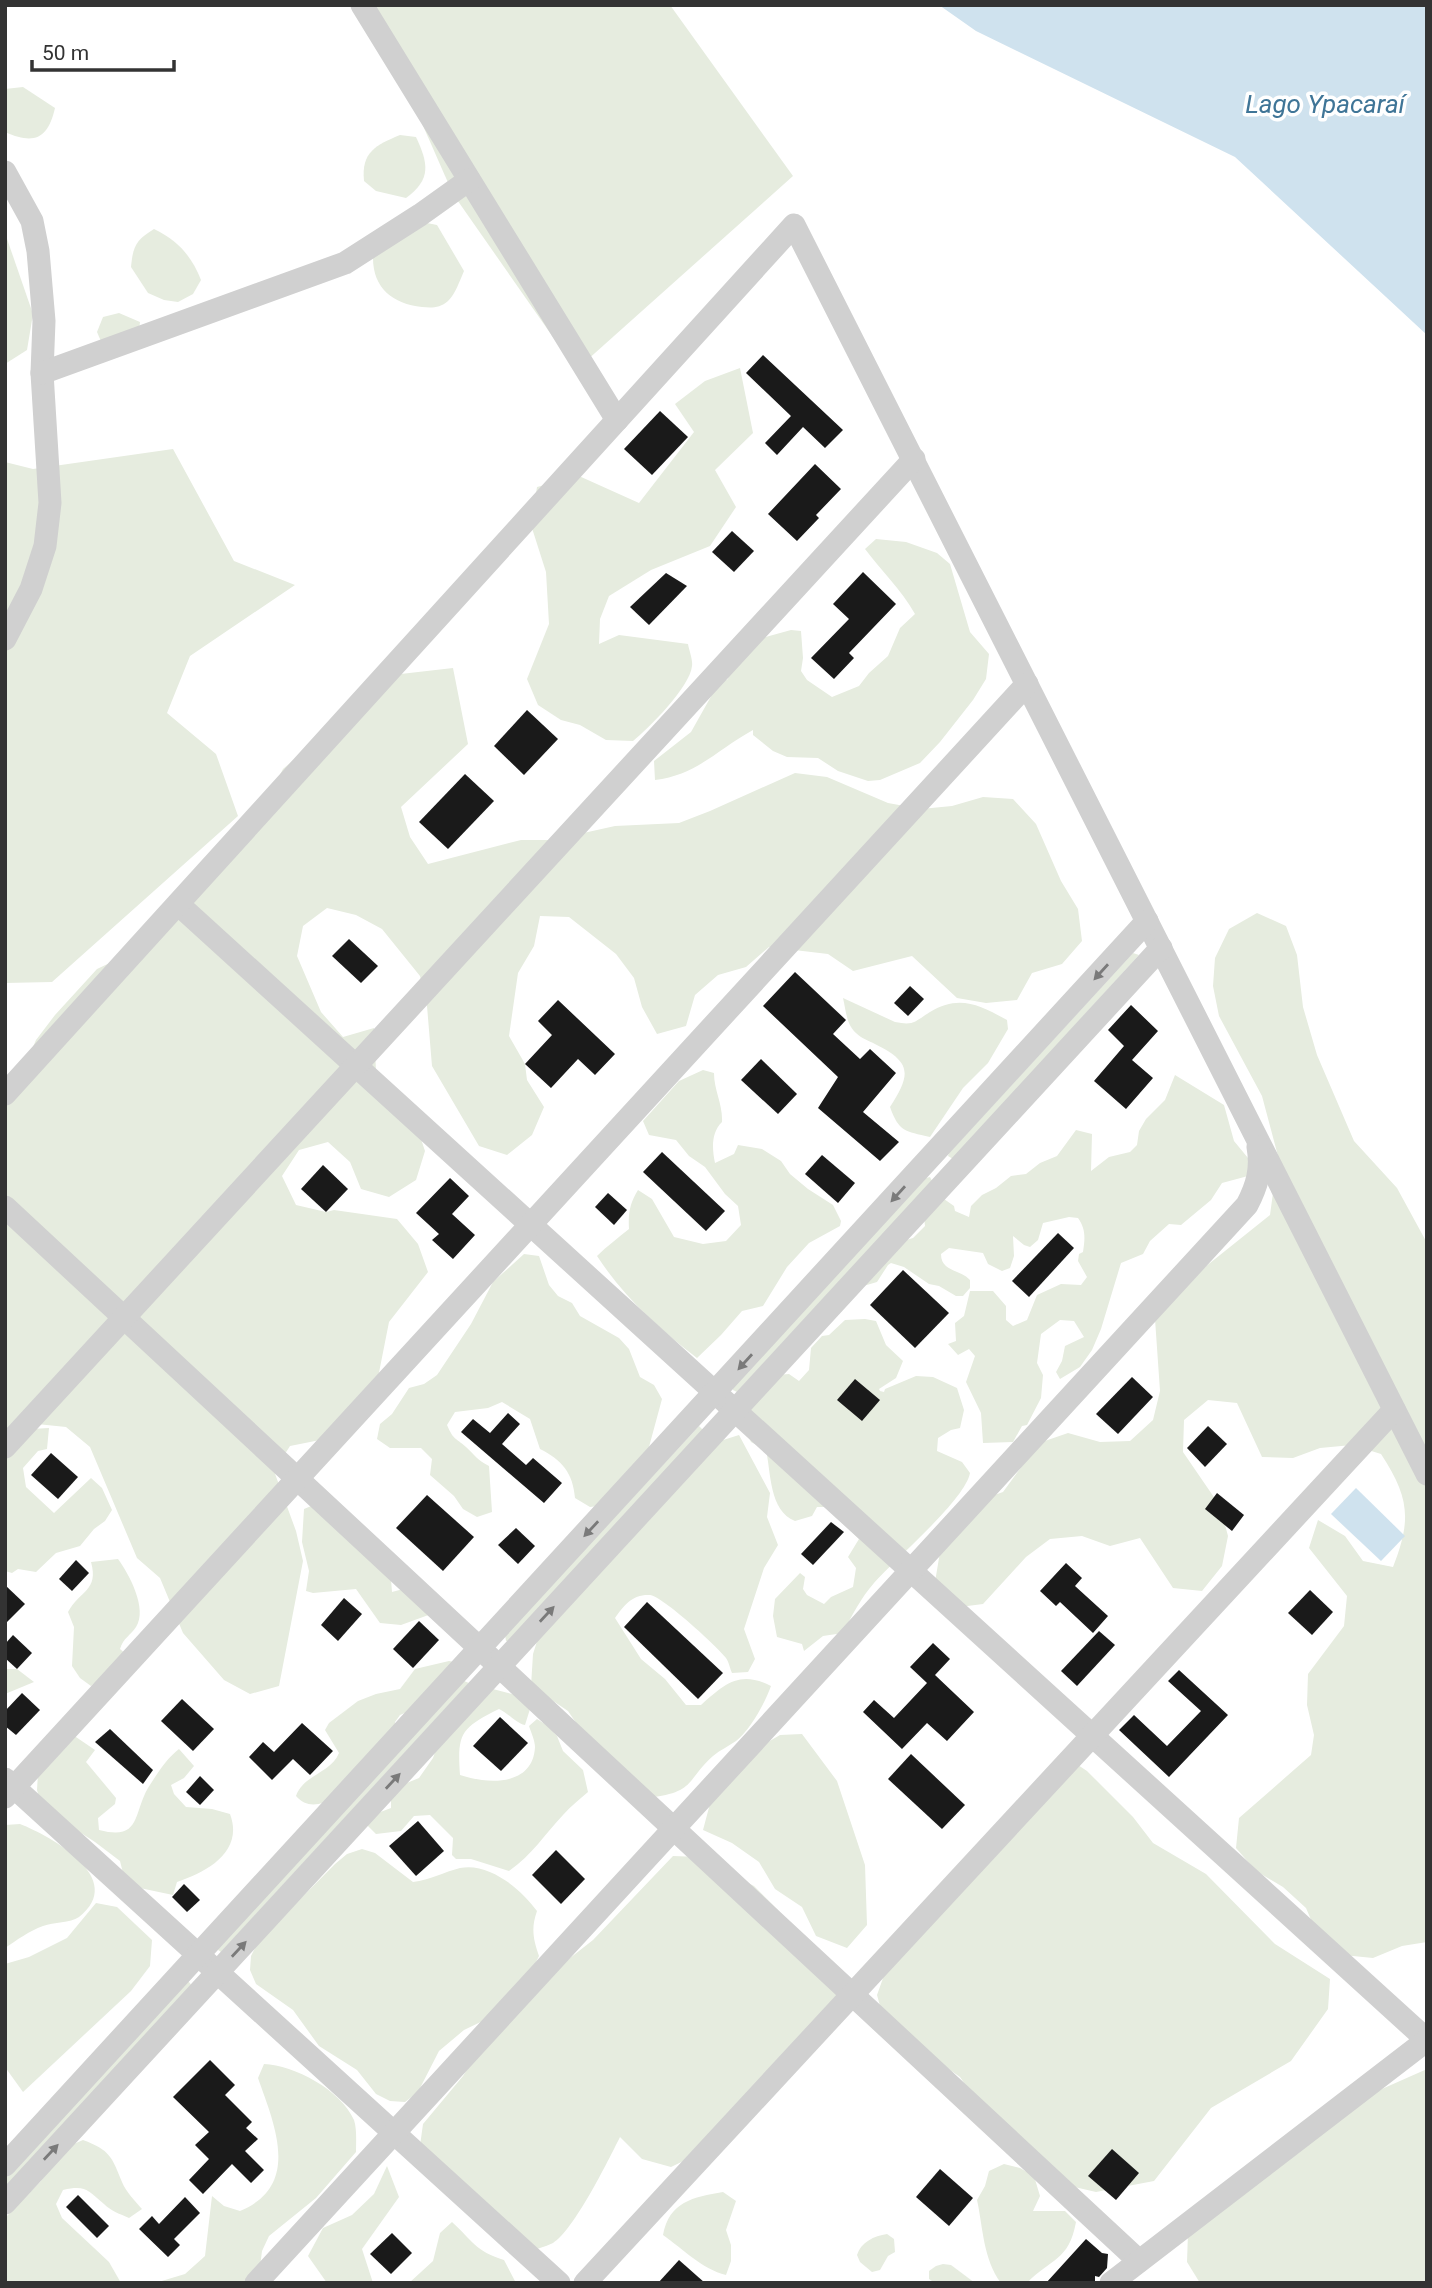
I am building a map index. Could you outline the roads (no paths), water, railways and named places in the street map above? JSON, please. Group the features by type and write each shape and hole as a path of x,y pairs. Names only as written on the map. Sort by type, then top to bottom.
{"street":[{"path":"362,5 617,420"},
{"path":"5,172 32,221 38,251 44,321 42,373 50,503 45,546 31,589 5,639"},
{"path":"42,373 345,263 469,180"},
{"path":"6,1091 794,225 1427,1474"},
{"path":"5,1447 914,459"},
{"path":"559,2283 199,1955 8,1787 297,1479 1027,684"},
{"path":"178,904 1427,2040 1111,2283"},
{"path":"5,2165 1147,921"},
{"path":"5,2203 1161,948"},
{"path":"256,2283 1247,1205 1255,1190 1259,1173 1256,1137"},
{"path":"930,1158 950,1177"},
{"path":"5,1207 1139,2261"},
{"path":"585,2283 1394,1410"}],"water":[{"name":"Lago Ypacaraí","path":"939,5 1427,5 1427,335 1235,157 976,31"},
{"path":"1356,1488 1405,1536 1381,1561 1331,1514"}]}
